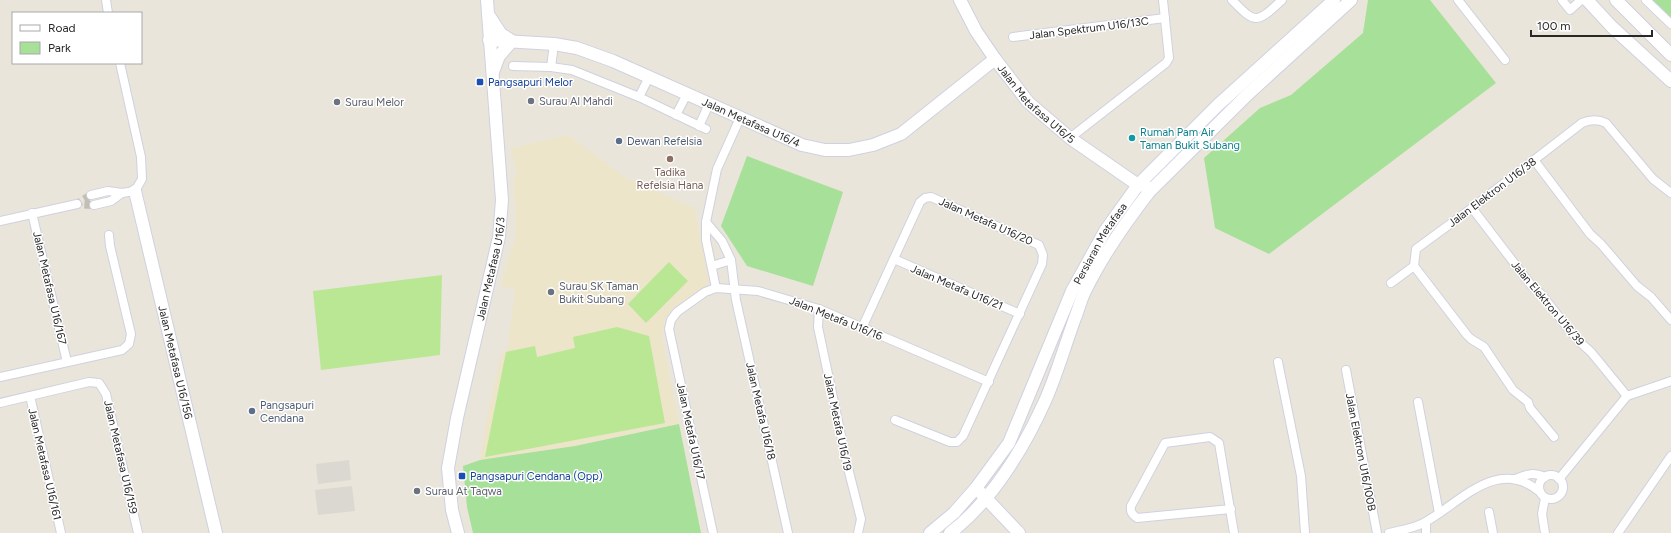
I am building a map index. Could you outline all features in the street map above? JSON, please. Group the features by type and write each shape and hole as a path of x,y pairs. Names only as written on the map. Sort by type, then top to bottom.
{"street":[{"path":"106,0 108,12"},
{"name":"Jalan Metafasa U16/5","path":"960,0 976,31 995,59 1028,102 1070,138 1138,185"},
{"path":"1070,138 1166,63 1169,58 1163,0"},
{"path":"1232,0 1247,16 1256,18 1265,16 1282,0"},
{"name":"Persiaran Metafasa","path":"930,533 954,513 976,488 1009,443 1072,291 1105,231 1138,185 1218,106 1334,0"},
{"name":"Persiaran Metafasa","path":"950,533 965,522 987,499 1018,451 1045,401 1085,290 1121,229 1149,192 1248,94 1351,0"},
{"path":"1458,0 1505,60"},
{"path":"1562,0 1570,10 1582,0"},
{"path":"1587,0 1612,27 1671,81"},
{"path":"1616,0 1671,55"},
{"path":"1646,0 1671,24"},
{"path":"487,6 501,34 512,41 499,56 492,74"},
{"name":"Jalan Metafasa U16/3","path":"458,533 452,510 448,468 457,418 499,237 502,200 487,6"},
{"name":"Jalan Spektrum U16/13C","path":"1013,37 1166,18"},
{"name":"Jalan Metafasa U16/4","path":"489,40 554,44 577,48 613,60 802,145 825,150 849,150 873,145 901,134 995,59"},
{"path":"551,67 554,44"},
{"path":"91,195 108,191 122,193 135,191 142,179 141,157 120,64"},
{"path":"513,66 551,67 572,70 639,97 702,128 709,104"},
{"path":"639,97 649,77"},
{"path":"676,115 687,94"},
{"path":"716,288 706,240 706,222 717,169 740,118"},
{"name":"Jalan Elektron U16/38","path":"1414,266 1416,249 1582,123 1596,120 1606,123 1653,179 1671,193"},
{"path":"1534,160 1590,234 1601,244 1637,286 1651,297 1671,320"},
{"path":"1128,199 1127,187 1122,173 1155,167"},
{"path":"1138,185 1146,186 1161,181"},
{"name":"Jalan Metafasa U16/156","path":"135,191 216,533"},
{"path":"94,205 111,201 122,193"},
{"name":"Jalan Metafa U16/20","path":"862,328 920,202 925,198 931,197 1039,245 1043,255 1042,264 963,436 957,442 950,442 895,420"},
{"path":"0,221 76,204"},
{"name":"Jalan Elektron U16/39","path":"1472,208 1531,285 1542,294 1570,331 1591,352 1627,396"},
{"name":"Jalan Metafasa U16/167","path":"32,214 67,362"},
{"name":"Jalan Metafa U16/18","path":"706,222 722,240 731,260 735,288 788,533"},
{"path":"1,374 122,350 129,344 131,334 110,246 109,235"},
{"name":"Jalan Metafa U16/21","path":"894,259 1020,314"},
{"path":"712,266 731,260"},
{"path":"1391,283 1414,266 1467,335 1484,347 1513,390 1528,402 1530,408 1554,437"},
{"name":"Jalan Metafa U16/16","path":"670,329 671,320 677,312 706,292 716,288 735,288 758,291 819,309 989,382"},
{"name":"Jalan Metafa U16/19","path":"819,309 818,327 848,468 861,519 858,533"},
{"name":"Jalan Metafa U16/17","path":"670,329 713,533"},
{"path":"1278,362 1301,476 1305,533"},
{"name":"Jalan Elektron U16/100B","path":"1346,370 1377,533"},
{"path":"1559,479 1627,396 1671,381"},
{"name":"Jalan Metafasa U16/159","path":"30,396 89,382 99,383 106,394 138,533"},
{"path":"0,403 30,396"},
{"name":"Jalan Metafasa U16/161","path":"30,396 60,533"},
{"path":"1418,402 1439,513"},
{"path":"1230,509 1137,518 1130,510 1165,443 1210,437 1219,443 1230,509 1234,533"},
{"path":"1618,533 1671,456"},
{"path":"1389,533 1426,522 1490,481 1506,478 1515,479 1530,484 1542,495 1552,499 1559,496 1562,486 1559,479 1552,476 1545,477 1536,473 1515,479"},
{"path":"1544,533 1540,482 1545,477"},
{"path":"976,488 1019,533"},
{"path":"1489,512 1493,533"},
{"path":"1426,522 1426,533"}],"shaded area":[{"path":"568,135 626,178 695,208 709,285 673,308 665,319 662,338 679,424 575,446 480,460 488,411 500,358 508,347 515,290 501,286 512,246 515,244 516,203 514,204 514,175 517,174 511,148"},
{"path":"349,460 351,480 318,484 316,464"},
{"path":"352,486 355,511 318,515 315,490"}],"green space":[{"path":"1368,0 1430,0 1496,83 1269,254 1215,228 1204,158 1260,108 1291,95 1363,33"},
{"path":"1650,0 1671,0 1671,22"},
{"path":"747,156 843,192 813,286 747,266 721,226"},
{"path":"669,262 688,281 646,323 628,304"},
{"path":"442,275 440,355 321,370 313,291"},
{"path":"617,327 649,336 665,423 485,457 506,352 535,346 537,357 575,348 573,337"},
{"path":"679,424 701,533 473,533 467,507 463,466 480,460 575,446"}],"tunnel":[{"path":"91,195 77,204 94,205"}],"place":[{"name":"Pangsapuri Melor","path":"480,82"},
{"name":"Surau Al Mahdi","path":"531,101"},
{"name":"Surau Melor","path":"337,102"},
{"name":"Rumah Pam Air Taman Bukit Subang","path":"1132,138"},
{"name":"Dewan Refelsia","path":"619,141"},
{"name":"Tadika Refelsia Hana","path":"670,159"},
{"name":"Surau SK Taman Bukit Subang","path":"551,292"},
{"name":"Pangsapuri Cendana","path":"252,411"},
{"name":"Pangsapuri Cendana (Opp)","path":"462,476"},
{"name":"Surau At Taqwa","path":"417,491"}]}
